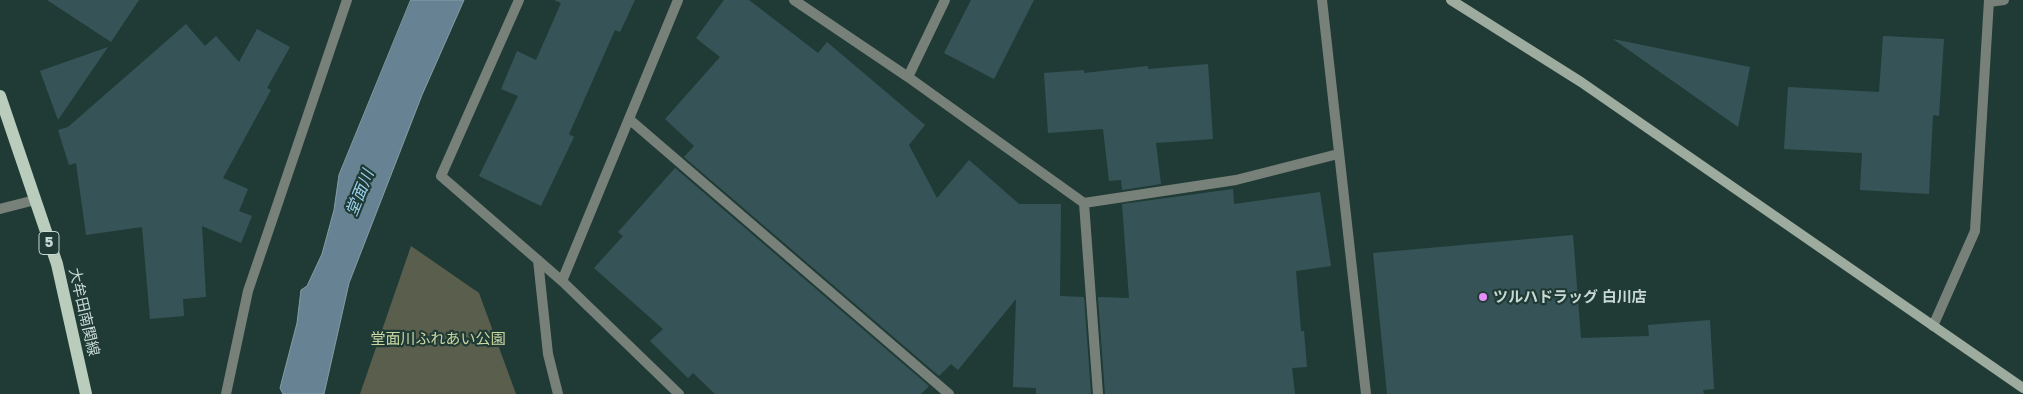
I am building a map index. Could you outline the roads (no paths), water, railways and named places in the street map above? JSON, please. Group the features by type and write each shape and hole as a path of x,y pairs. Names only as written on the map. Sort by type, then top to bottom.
{"main road":[{"name":"大牟田南関線","path":"0,96 57,264 86,394"}],"street":[{"path":"226,394 248,291 348,0"},
{"path":"519,0 441,176 562,281 679,394"},
{"path":"562,281 678,0"},
{"path":"794,0 908,77 1084,203 1236,180 1338,154"},
{"path":"908,77 945,0"},
{"path":"1322,0 1366,394"},
{"path":"1451,0 1581,82 2023,388"},
{"path":"1933,326 1975,230 1989,1 2004,0"},
{"path":"629,119 948,394"},
{"path":"0,209 35,200"},
{"path":"1084,203 1098,394"},
{"path":"538,260 548,354 558,394"}],"water":[{"name":"堂面川","path":"411,0 464,0 422,95 349,283 324,394 283,394 280,388 297,323 301,290 307,286 322,254 334,210 339,175"}],"place":[{"name":"ツルハドラッグ 白川店","path":"1483,297"}],"park label":[{"name":"堂面川ふれあい公園","path":"438,339"}]}
